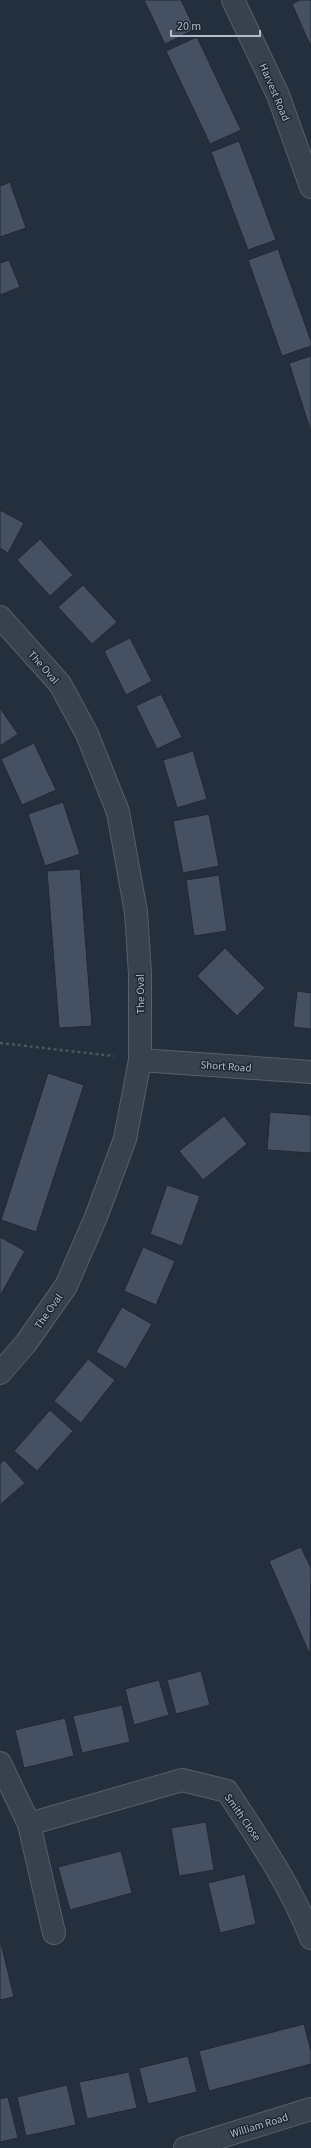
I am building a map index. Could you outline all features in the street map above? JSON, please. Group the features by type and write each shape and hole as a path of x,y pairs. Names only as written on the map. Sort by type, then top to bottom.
{"street":[{"name":"Harvest Road","path":"233,0 278,95 311,187"},
{"name":"The Oval","path":"0,618 60,684 86,734 118,812 136,912 140,974 140,1060 125,1140 96,1217 66,1286 26,1343 0,1373"},
{"name":"Short Road","path":"140,1060 311,1072"},
{"path":"0,1763 29,1824 54,1933"},
{"name":"Smith Close","path":"29,1824 182,1780 228,1791 259,1839 303,1919 311,1938"},
{"name":"William Road","path":"185,2148 311,2109"}],"path":[{"path":"0,1043 140,1060"}],"building":[{"path":"144,0 181,0 195,29 165,44"},
{"path":"300,0 311,0 311,47 292,4"},
{"path":"197,37 241,130 210,144 166,51"},
{"path":"239,141 276,240 248,250 211,152"},
{"path":"10,182 26,228 0,237 0,186"},
{"path":"278,249 311,341 311,346 282,356 248,260"},
{"path":"9,260 20,287 0,295 0,263"},
{"path":"311,356 311,432 289,363"},
{"path":"0,510 24,523 8,553 0,548"},
{"path":"40,539 73,575 50,596 17,560"},
{"path":"83,585 117,622 92,644 58,607"},
{"path":"130,638 152,681 126,695 104,651"},
{"path":"161,694 182,737 157,749 136,706"},
{"path":"0,708 18,734 0,746"},
{"path":"34,743 56,790 22,805 1,759"},
{"path":"193,751 207,799 177,808 163,760"},
{"path":"63,802 80,854 45,866 28,814"},
{"path":"209,814 219,866 183,873 173,821"},
{"path":"80,869 92,1026 59,1028 47,871"},
{"path":"219,875 227,931 194,936 186,880"},
{"path":"225,948 265,988 237,1016 197,976"},
{"path":"297,991 311,993 311,1029 293,1027"},
{"path":"48,1073 84,1085 36,1232 1,1220"},
{"path":"270,1112 311,1115 311,1153 267,1150"},
{"path":"224,1116 247,1144 203,1180 179,1151"},
{"path":"167,1185 200,1196 182,1246 150,1234"},
{"path":"0,1237 25,1251 1,1294 0,1293"},
{"path":"143,1247 175,1261 156,1305 124,1291"},
{"path":"122,1307 152,1324 126,1369 96,1352"},
{"path":"88,1359 115,1380 81,1423 54,1401"},
{"path":"50,1410 73,1431 37,1471 14,1451"},
{"path":"4,1460 25,1483 0,1505 0,1464"},
{"path":"301,1547 311,1568 310,1655 269,1561"},
{"path":"201,1671 210,1705 176,1714 167,1680"},
{"path":"159,1680 169,1715 134,1725 125,1689"},
{"path":"122,1705 130,1742 82,1753 73,1716"},
{"path":"65,1718 74,1756 24,1768 15,1730"},
{"path":"206,1822 214,1870 179,1876 171,1828"},
{"path":"121,1851 132,1893 70,1910 58,1867"},
{"path":"245,1874 256,1924 220,1933 208,1883"},
{"path":"0,1939 14,1997 0,2000"},
{"path":"304,2024 311,2051 311,2064 209,2091 199,2051"},
{"path":"188,2056 197,2092 148,2104 139,2068"},
{"path":"129,2072 137,2108 87,2119 79,2082"},
{"path":"67,2085 76,2125 26,2136 17,2097"},
{"path":"8,2097 18,2138 0,2142 0,2099"}]}
